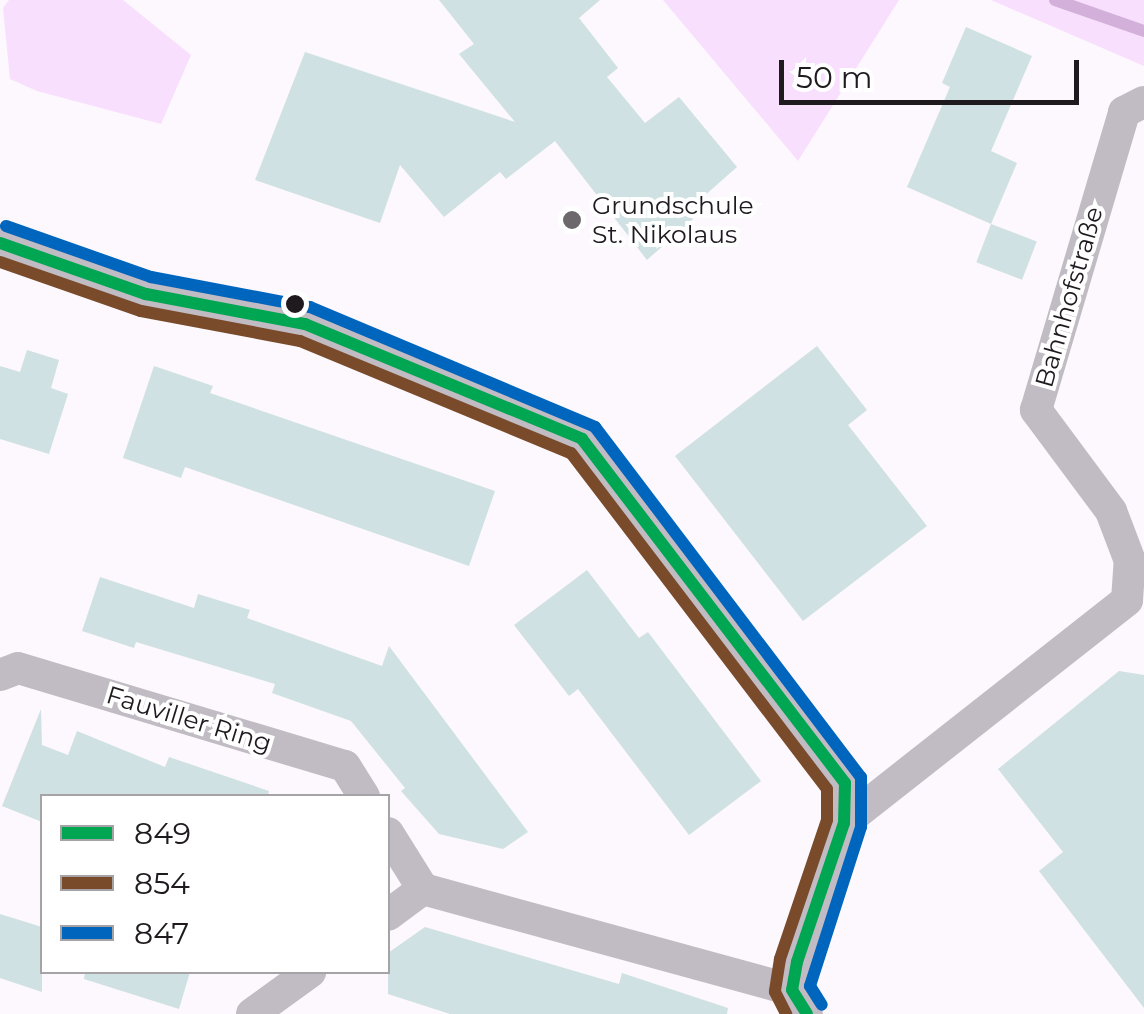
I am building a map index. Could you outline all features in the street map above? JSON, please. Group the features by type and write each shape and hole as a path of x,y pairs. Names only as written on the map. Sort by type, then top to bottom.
{"street":[{"name":"Bahnhofstraße","path":"844,824 1135,602 1130,560 1111,511 1036,410 1124,112 1144,102"},
{"path":"0,243 146,294 306,324 582,440 845,783 844,824 796,962 800,1002 423,889 390,837"},
{"name":"Fauviller Ring","path":"0,676 18,668 345,766 363,794"},
{"path":"390,914 423,889"},
{"path":"252,1014 307,974"}],"shaded area":[{"path":"9,0 123,0 191,55 161,124 37,91 10,79 3,8"},
{"path":"663,0 899,0 798,161"},
{"path":"991,0 1144,0 1144,66"}],"building":[{"path":"439,0 600,0 579,18 618,68 607,77 645,123 679,97 737,167 686,212 693,219 647,260 555,141 506,179 500,172 444,217 400,165 380,223 255,180 305,52 515,122 459,54 474,44"},
{"path":"966,27 1032,56 991,151 1017,163 991,224 907,187 950,87 942,83"},
{"path":"991,224 1037,242 1022,280 976,262"},
{"path":"817,346 867,410 848,425 927,526 803,621 675,456"},
{"path":"27,350 59,360 51,388 68,394 49,454 0,439 0,366 20,372"},
{"path":"154,366 213,386 210,393 495,491 469,566 185,467 181,478 123,458"},
{"path":"587,570 639,638 648,632 761,781 689,835 578,689 569,696 514,625"},
{"path":"100,577 194,608 198,594 250,610 247,618 382,666 389,646 528,832 503,849 439,834 401,791 405,788 351,721 272,693 275,684 136,642 134,648 82,631"},
{"path":"1119,671 1144,675 1144,1008 1039,871 1063,852 998,769"},
{"path":"41,709 42,745 68,755 77,731 165,767 169,757 269,791 40,794 40,821 2,806"},
{"path":"0,914 40,926 42,992 0,978"},
{"path":"425,927 619,984 622,973 728,1008 727,1014 450,1014 388,994 390,952"},
{"path":"85,974 189,974 179,1009 84,979"}],"waterway":[{"path":"1055,0 1144,31"}],"transit line":[{"name":"847","path":"6,226 151,277 310,307 595,427 861,777 861,827 810,986 822,1005"},
{"name":"849","path":"0,243 146,294 305,324 582,439 845,783 844,823 797,962 792,990 807,1014"},
{"name":"854","path":"0,262 141,311 300,341 571,453 827,789 827,820 780,959 775,992 786,1014"}],"place":[{"name":"Grundschule St. Nikolaus","path":"572,220"}]}
